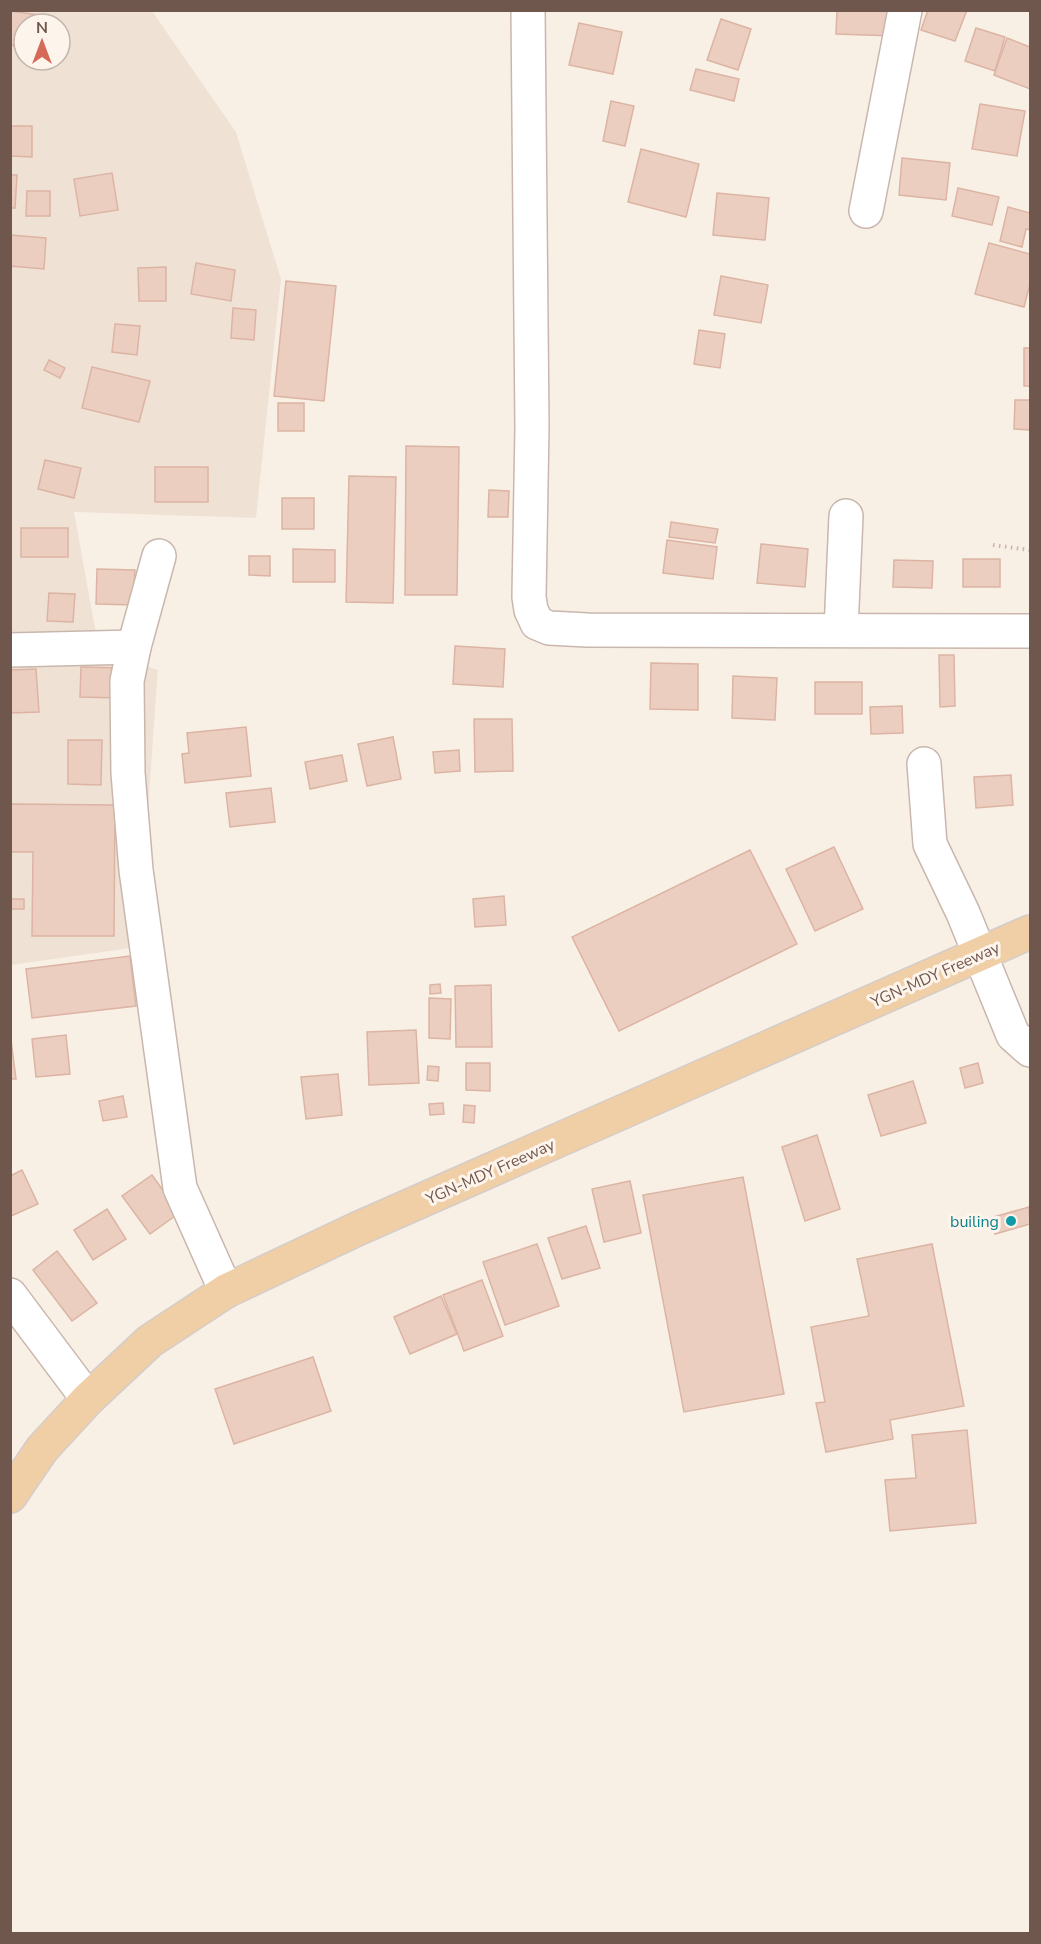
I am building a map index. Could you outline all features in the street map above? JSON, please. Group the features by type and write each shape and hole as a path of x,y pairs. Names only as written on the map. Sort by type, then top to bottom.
{"main road":[{"name":"YGN-MDY Freeway","path":"10,1496 42,1449 88,1399 150,1341 226,1292 357,1229 1030,932"}],"street":[{"path":"528,10 532,415 529,597 533,617 537,623 549,628 587,630 1030,631"},
{"path":"866,211 905,10"},
{"path":"841,630 846,516"},
{"path":"159,556 127,681 126,714 131,817 136,870 180,1188 226,1292"},
{"path":"10,650 134,647"},
{"path":"924,764 930,844 963,913 1013,1035 1030,1050"},
{"path":"10,1295 88,1399"}],"path":[{"path":"993,545 1030,550"}],"shaded area":[{"path":"10,11 152,11 236,132 281,279 256,518 74,512 99,650 158,670 138,947 11,965"}],"building":[{"path":"837,10 895,10 894,36 836,34"},
{"path":"928,10 967,10 955,41 921,30"},
{"path":"10,11 17,12 12,12 12,45 10,45"},
{"path":"721,19 751,29 738,70 707,60"},
{"path":"579,23 622,32 613,74 569,65"},
{"path":"976,28 1005,37 995,71 965,61"},
{"path":"1007,38 1030,47 1030,89 994,75"},
{"path":"696,69 739,79 734,101 690,90"},
{"path":"611,101 634,106 625,146 603,141"},
{"path":"980,104 1025,111 1017,156 972,149"},
{"path":"10,126 32,126 32,157 10,156"},
{"path":"641,149 699,164 686,217 628,202"},
{"path":"902,158 950,163 946,200 899,195"},
{"path":"112,173 118,210 80,216 74,179"},
{"path":"10,175 17,175 15,208 10,208"},
{"path":"958,188 999,197 992,225 952,216"},
{"path":"27,191 50,191 50,216 26,216"},
{"path":"717,193 769,198 765,240 713,235"},
{"path":"1008,207 1030,213 1030,230 1026,229 1022,247 1000,241"},
{"path":"10,235 46,238 44,269 10,266"},
{"path":"989,243 1030,254 1030,284 1024,307 975,294"},
{"path":"196,263 235,270 231,301 191,294"},
{"path":"166,267 166,301 139,301 138,268"},
{"path":"721,276 768,285 761,323 714,315"},
{"path":"286,281 336,286 324,401 274,396"},
{"path":"233,308 256,310 254,340 231,338"},
{"path":"115,324 140,326 137,355 112,352"},
{"path":"699,330 725,334 720,368 694,364"},
{"path":"1024,348 1030,348 1030,386 1024,386"},
{"path":"49,360 65,368 60,378 44,370"},
{"path":"92,367 150,381 139,422 82,408"},
{"path":"1015,400 1030,400 1030,430 1014,429"},
{"path":"278,403 304,403 304,431 278,431"},
{"path":"406,446 459,447 457,595 405,595"},
{"path":"45,460 81,468 74,498 38,489"},
{"path":"155,467 208,467 208,502 155,502"},
{"path":"349,476 396,477 393,603 346,602"},
{"path":"489,490 509,491 508,517 488,517"},
{"path":"282,498 314,498 314,529 282,529"},
{"path":"671,522 718,529 715,543 669,537"},
{"path":"21,528 68,528 68,557 21,557"},
{"path":"667,540 717,547 713,579 663,573"},
{"path":"761,544 808,549 805,587 757,583"},
{"path":"293,549 335,550 335,582 293,582"},
{"path":"249,556 270,556 270,576 249,575"},
{"path":"963,559 1000,559 1000,587 963,587"},
{"path":"894,560 933,561 932,588 893,587"},
{"path":"97,569 135,570 133,605 96,604"},
{"path":"49,593 75,594 73,622 47,621"},
{"path":"455,646 505,649 503,687 453,684"},
{"path":"939,655 954,655 955,706 940,707"},
{"path":"651,663 698,664 698,710 650,709"},
{"path":"81,667 120,668 120,698 80,697"},
{"path":"36,669 39,712 10,713 10,670"},
{"path":"733,676 777,678 775,720 732,718"},
{"path":"815,682 862,682 862,714 815,714"},
{"path":"902,706 903,733 871,734 870,707"},
{"path":"474,719 512,719 513,771 475,772"},
{"path":"246,727 251,776 185,783 182,754 189,753 187,733"},
{"path":"393,737 401,779 367,786 358,744"},
{"path":"68,740 102,740 101,785 68,784"},
{"path":"459,750 460,771 435,773 433,752"},
{"path":"342,755 347,781 310,789 305,762"},
{"path":"1011,775 1013,805 976,808 974,777"},
{"path":"271,788 275,822 230,827 226,793"},
{"path":"10,804 115,805 114,936 32,936 33,852 10,852"},
{"path":"834,847 863,909 815,931 786,869"},
{"path":"750,850 797,944 619,1031 572,937"},
{"path":"504,896 506,925 475,927 473,899"},
{"path":"10,899 24,899 24,909 10,909"},
{"path":"130,956 136,1006 32,1018 26,969"},
{"path":"440,984 441,993 430,994 430,985"},
{"path":"491,985 492,1047 456,1047 455,986"},
{"path":"429,998 451,999 450,1039 429,1038"},
{"path":"416,1030 419,1083 369,1085 367,1032"},
{"path":"66,1035 70,1074 36,1077 32,1039"},
{"path":"11,1040 16,1079 10,1079"},
{"path":"466,1063 490,1063 490,1091 466,1090"},
{"path":"978,1063 983,1083 965,1088 960,1068"},
{"path":"428,1066 439,1067 438,1081 427,1080"},
{"path":"338,1074 342,1115 306,1119 301,1077"},
{"path":"913,1081 926,1123 881,1136 868,1095"},
{"path":"123,1096 127,1117 103,1121 99,1101"},
{"path":"443,1103 444,1114 430,1115 429,1104"},
{"path":"464,1105 475,1106 474,1123 463,1122"},
{"path":"817,1135 840,1209 805,1221 782,1147"},
{"path":"22,1170 38,1204 11,1216 10,1176"},
{"path":"152,1175 179,1213 150,1234 122,1196"},
{"path":"743,1177 784,1394 684,1412 643,1195"},
{"path":"630,1181 641,1233 604,1242 592,1189"},
{"name":"builing","path":"1029,1207 1030,1224 995,1234 990,1218"},
{"path":"107,1209 126,1239 93,1260 74,1230"},
{"path":"586,1226 600,1268 562,1279 548,1238"},
{"path":"537,1244 559,1306 505,1325 483,1262"},
{"path":"932,1244 964,1406 890,1420 893,1439 826,1452 816,1403 825,1402 811,1327 869,1316 857,1259"},
{"path":"57,1251 97,1303 72,1321 33,1270"},
{"path":"482,1280 503,1336 464,1351 443,1295"},
{"path":"441,1296 457,1334 410,1354 394,1317"},
{"path":"313,1357 331,1411 234,1444 215,1389"},
{"path":"967,1430 976,1523 890,1531 885,1480 916,1478 912,1435"}],"place":[{"name":"builing","path":"1011,1221"}]}
